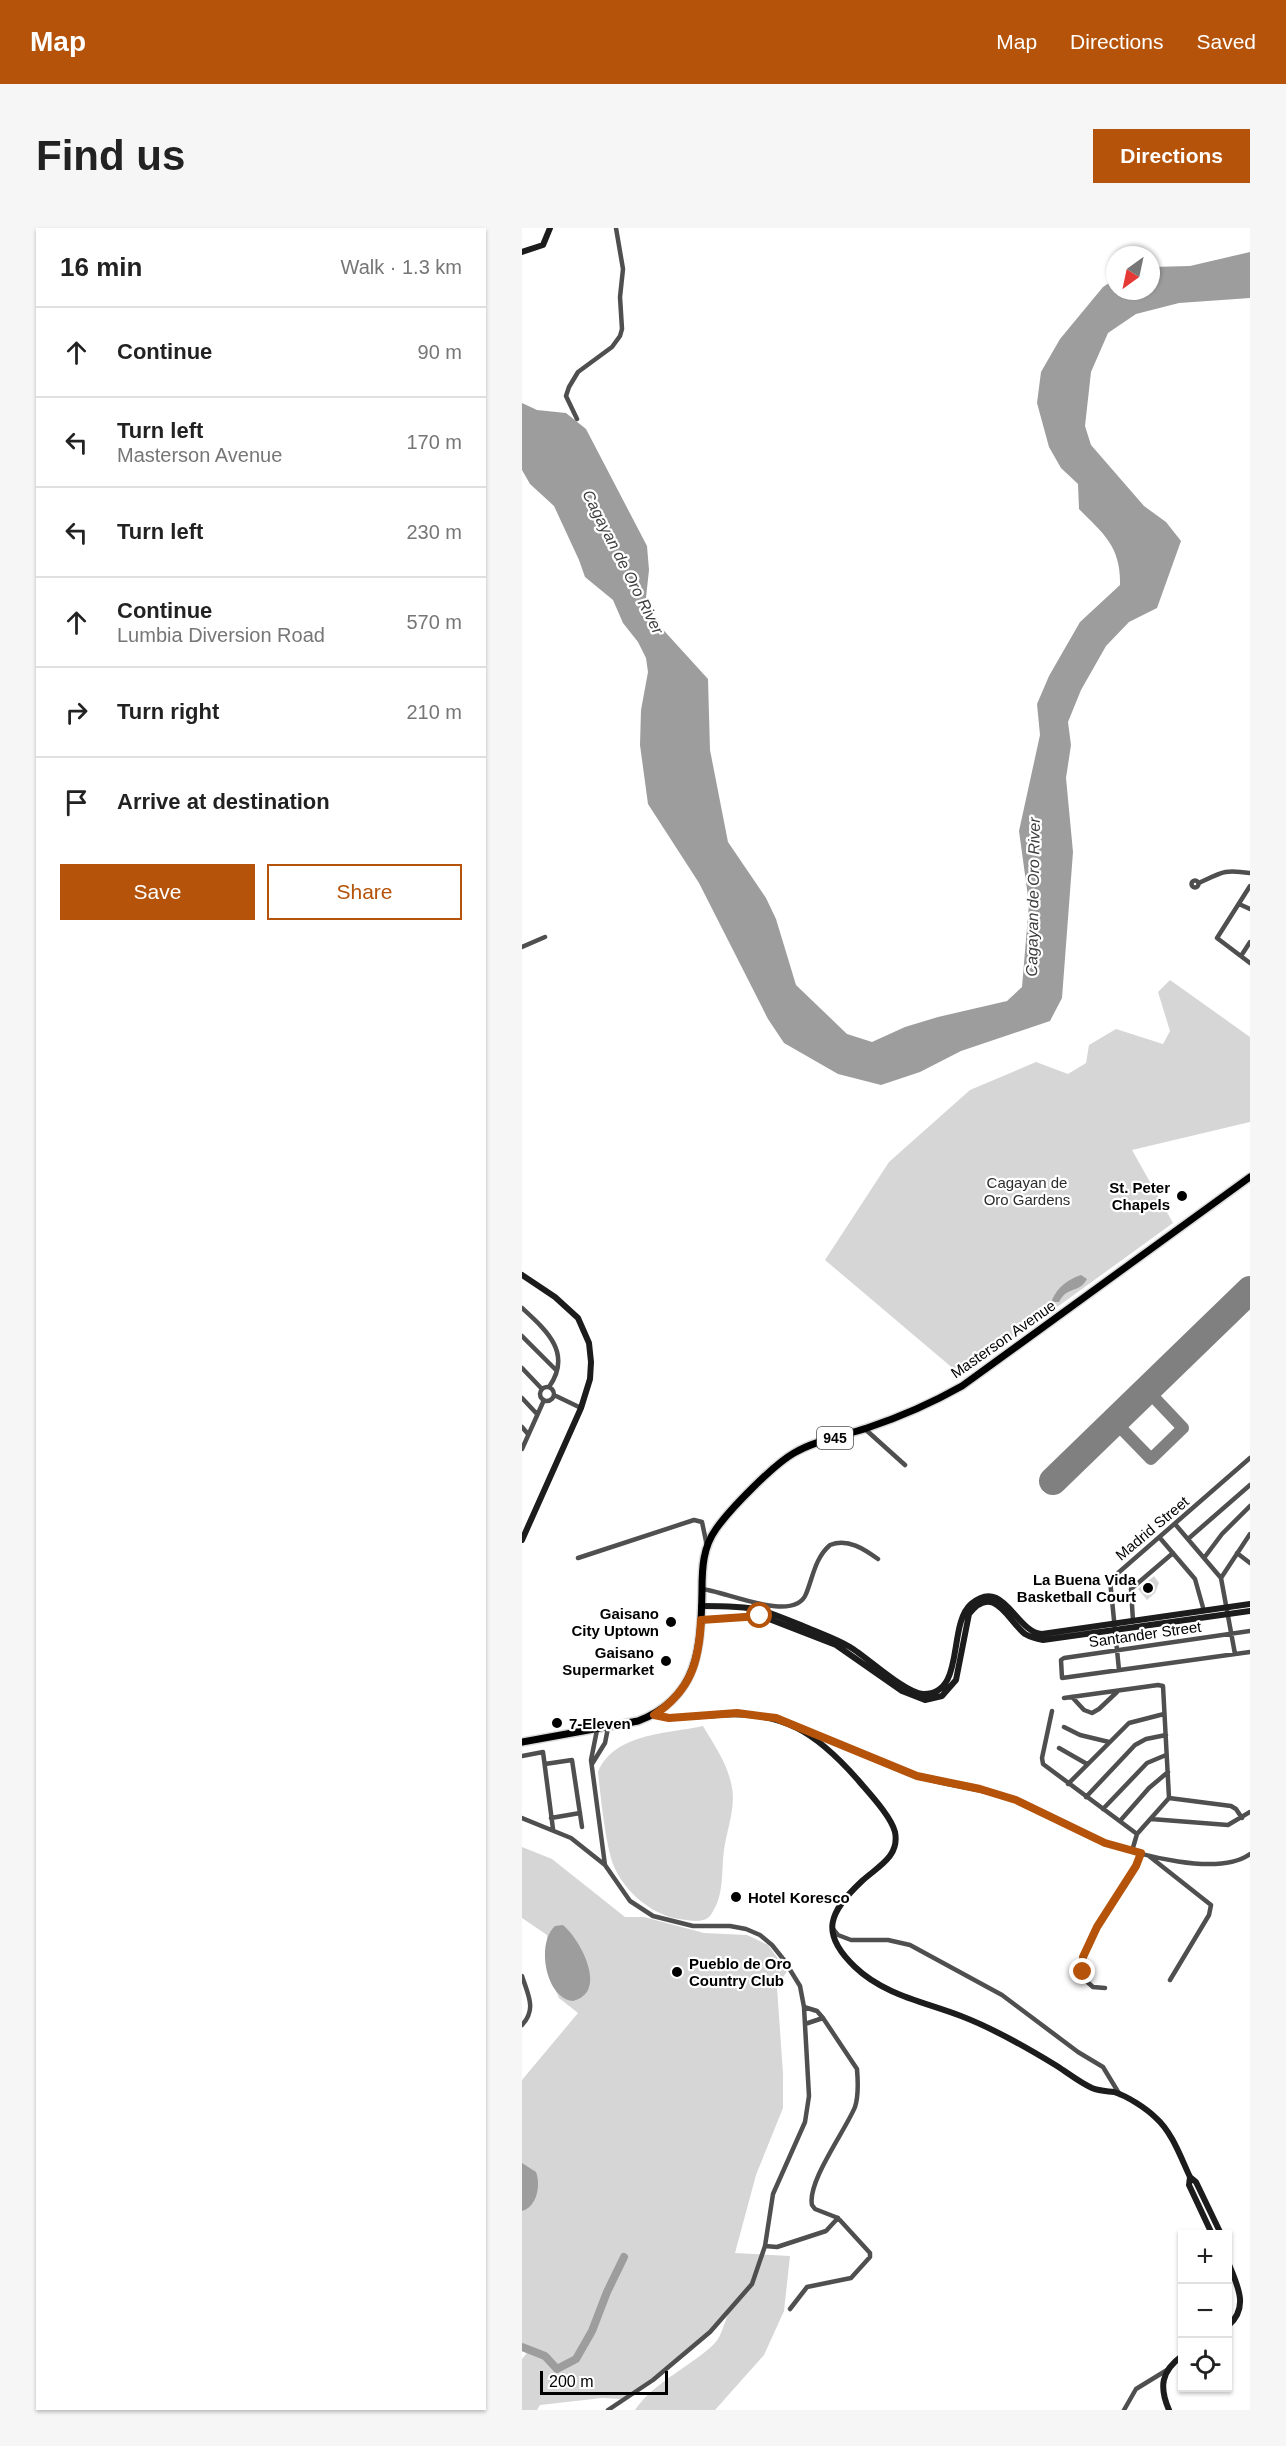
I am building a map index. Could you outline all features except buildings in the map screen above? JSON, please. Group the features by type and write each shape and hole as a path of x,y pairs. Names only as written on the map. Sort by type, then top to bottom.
{"main road":[{"name":"Masterson Avenue","path":"522,1742 638,1722 654,1715 677,1696 690,1677 698,1655 702,1572 707,1546 722,1522 781,1462 805,1448 866,1429 925,1405 972,1380 1250,1177"}],"street":[{"path":"522,252 543,245 550,228"},
{"path":"578,419 566,396 569,387 578,372 618,342 622,329 620,297 623,269 616,228"},
{"path":"1199,883 1224,871 1237,870 1250,873 1250,878"},
{"path":"1250,886 1217,938 1250,963"},
{"path":"1239,904 1250,909"},
{"path":"522,947 544,937"},
{"path":"1241,956 1250,942"},
{"path":"522,1275 555,1297 572,1312 587,1336 591,1355 591,1373 581,1408 522,1540"},
{"path":"522,1308 553,1339 559,1358 549,1387"},
{"path":"522,1336 556,1370"},
{"path":"522,1368 542,1389"},
{"path":"549,1387 554,1395 581,1408"},
{"path":"542,1389 549,1387"},
{"path":"542,1389 540,1396 544,1400 550,1400 554,1395"},
{"path":"522,1398 537,1414"},
{"path":"522,1449 544,1400"},
{"path":"522,1427 528,1434"},
{"path":"866,1429 905,1465"},
{"name":"Madrid Street","path":"1119,1670 1110,1580 1250,1458"},
{"path":"1188,1539 1250,1485"},
{"path":"1204,1558 1228,1528 1250,1506"},
{"path":"578,1558 694,1520 702,1522 707,1546"},
{"path":"1175,1524 1221,1578 1235,1654"},
{"path":"1221,1578 1250,1534"},
{"path":"1160,1538 1195,1580 1204,1611"},
{"path":"702,1589 782,1608 799,1603 803,1599 814,1568 830,1545 840,1542 853,1544 878,1558"},
{"path":"1133,1621 1131,1589 1173,1553"},
{"path":"1237,1553 1250,1563"},
{"path":"701,1606 726,1607 780,1617 837,1640 908,1688 923,1694 936,1692 947,1681 962,1619 968,1607 977,1600 994,1598 1004,1602 1033,1632 1042,1634 1064,1634 1227,1611 1250,1604"},
{"path":"726,1607 726,1617"},
{"path":"1114,1627 1133,1621 1204,1611 1250,1611"},
{"path":"701,1620 752,1612"},
{"name":"Santander Street","path":"1119,1670 1062,1678 1063,1658 1250,1631"},
{"path":"1119,1670 1250,1652"},
{"path":"1064,1698 1162,1685 1169,1798 1137,1834 1132,1851"},
{"path":"1072,1697 1084,1710 1092,1713 1100,1709 1118,1692"},
{"path":"1052,1710 1042,1761 1044,1766 1137,1834"},
{"path":"654,1715 669,1718 744,1714 776,1718 917,1776 980,1789 1016,1800 1084,1834 1132,1851 1170,1860 1216,1864 1234,1862 1250,1854"},
{"path":"1068,1784 1132,1721 1164,1714"},
{"path":"1064,1727 1080,1735 1109,1742"},
{"path":"592,1764 605,1743 608,1728"},
{"path":"800,1729 845,1766 878,1805 894,1830 894,1846 888,1860 856,1888 834,1916 831,1924 835,1941 845,1956 874,1981 906,1997 997,2031 1092,2088 1120,2095 1148,2111 1161,2123 1190,2176 1196,2182 1219,2230"},
{"path":"597,1730 597,1741 591,1756 605,1865"},
{"path":"1086,1797 1136,1745 1146,1739 1166,1735"},
{"path":"1059,1748 1087,1764"},
{"path":"522,1756 543,1752 553,1829"},
{"path":"1103,1809 1147,1762 1166,1755"},
{"path":"545,1764 572,1760 582,1827"},
{"path":"1120,1821 1149,1788 1167,1772"},
{"path":"1169,1798 1231,1806 1242,1818"},
{"path":"1151,1819 1228,1825 1250,1812"},
{"path":"551,1818 580,1813"},
{"path":"522,1818 571,1838 605,1865 630,1901 653,1916 693,1926 740,1928 760,1935 772,1945 791,1971 800,1986 804,2007 809,2096 807,2113 773,2194 765,2246 752,2284 718,2325 625,2400 608,2410"},
{"path":"1105,1988 1092,1987 1085,1980 1083,1957 1102,1918 1136,1866 1141,1853"},
{"path":"1148,1854 1211,1905 1209,1915 1170,1980"},
{"path":"831,1924 838,1935 851,1940 888,1940 910,1945 1002,1995 1068,2045 1102,2067 1120,2095"},
{"path":"522,1976 531,2008 530,2015 522,2025"},
{"path":"790,2309 807,2287 850,2278 870,2257 870,2253 838,2218 815,2209 811,2198 812,2188 855,2106 858,2088 857,2069 823,2018 817,2011 804,2007"},
{"path":"805,2024 823,2018"},
{"path":"1190,2176 1189,2185 1210,2230"},
{"path":"765,2246 777,2247 826,2231 838,2218"},
{"path":"1232,2273 1240,2307 1238,2316 1232,2321"},
{"path":"1125,2410 1136,2389 1167,2370 1178,2360"},
{"path":"1167,2370 1163,2393 1170,2410"},
{"path":"618,2410 625,2400"}],"green space":[{"name":"Cagayan de Oro Gardens","path":"1170,980 1250,1037 1250,1122 1132,1150 1173,1223 962,1376 825,1260 889,1162 970,1090 1036,1062 1068,1074 1086,1063 1089,1045 1116,1029 1163,1044 1170,1031 1158,992"},
{"name":"La Buena Vida Basketball Court","path":"1154,1576 1159,1583 1155,1593 1147,1600 1138,1589"},
{"path":"703,1726 726,1768 733,1800 718,1900 710,1916 695,1921 657,1912 637,1898 621,1879 611,1858 598,1772 616,1749 629,1742 643,1737"},
{"path":"522,1847 552,1859 625,1917 644,1917 704,1933 747,1935 768,1945 787,1971 777,1987 783,2108 756,2175 735,2253 790,2256 784,2311 764,2355 715,2410 635,2410 652,2391 714,2344 728,2315 651,2379 621,2399 602,2398 540,2405 537,2410 522,2410 522,2359 529,2350 522,2344 522,2080 578,2013 559,1998 549,1975 547,1935 522,1918"}],"water":[{"name":"Cagayan de Oro River","path":"1250,252 1250,298 1179,303 1136,314 1108,333 1091,372 1085,426 1091,445 1144,506 1166,522 1181,541 1157,608 1129,622 1106,646 1081,690 1068,722 1071,745 1066,778 1073,852 1062,998 1050,1021 961,1051 920,1072 881,1085 838,1074 784,1043 768,1019 699,883 648,804 640,745 641,710 648,672 646,658 638,642 623,623 613,600 585,577 554,506 530,484 522,470 522,403 537,410 566,413 586,429 647,546 649,570 646,598 657,623 708,679 710,750 728,842 766,898 776,919 796,985 847,1034 872,1042 905,1027 1007,1001 1022,987 1029,904 1019,831 1040,735 1037,704 1049,676 1080,622 1120,585 1120,572 1114,551 1103,534 1079,509 1078,484 1061,468 1049,447 1037,403 1041,372 1060,339 1103,287 1106,285 1106,300 1160,300 1160,267 1190,266"},
{"path":"1081,1275 1087,1279 1081,1287 1066,1293 1059,1302 1053,1302 1060,1288"},
{"path":"563,1925 583,1953 590,1977 589,1987 584,1996 573,2001 563,1998 556,1990 546,1969 546,1944 549,1934 555,1926"},
{"path":"522,2163 536,2172 538,2189 531,2205 522,2211"}],"waterway":[{"path":"522,2347 545,2356 557,2369 576,2359 592,2331 624,2257"}],"taxiway":[{"path":"1114,1421 1151,1459 1183,1428 1147,1390"}],"runway":[{"path":"1053,1481 1250,1290"}],"place":[{"name":"St. Peter Chapels","path":"1182,1196"},
{"name":"La Buena Vida Basketball Court","path":"1148,1588"},
{"name":"Gaisano City Uptown","path":"671,1622"},
{"name":"Gaisano Supermarket","path":"666,1661"},
{"name":"7-Eleven","path":"557,1723"},
{"name":"Hotel Koresco","path":"736,1897"},
{"name":"Pueblo de Oro Country Club","path":"677,1972"}],"route":[{"path":"760,1616 701,1620 698,1655 690,1677 677,1696 654,1715 669,1718 737,1713 776,1718 917,1776 980,1789 1016,1800 1105,1843 1141,1853 1136,1866 1097,1927 1083,1957 1083,1972"}]}
